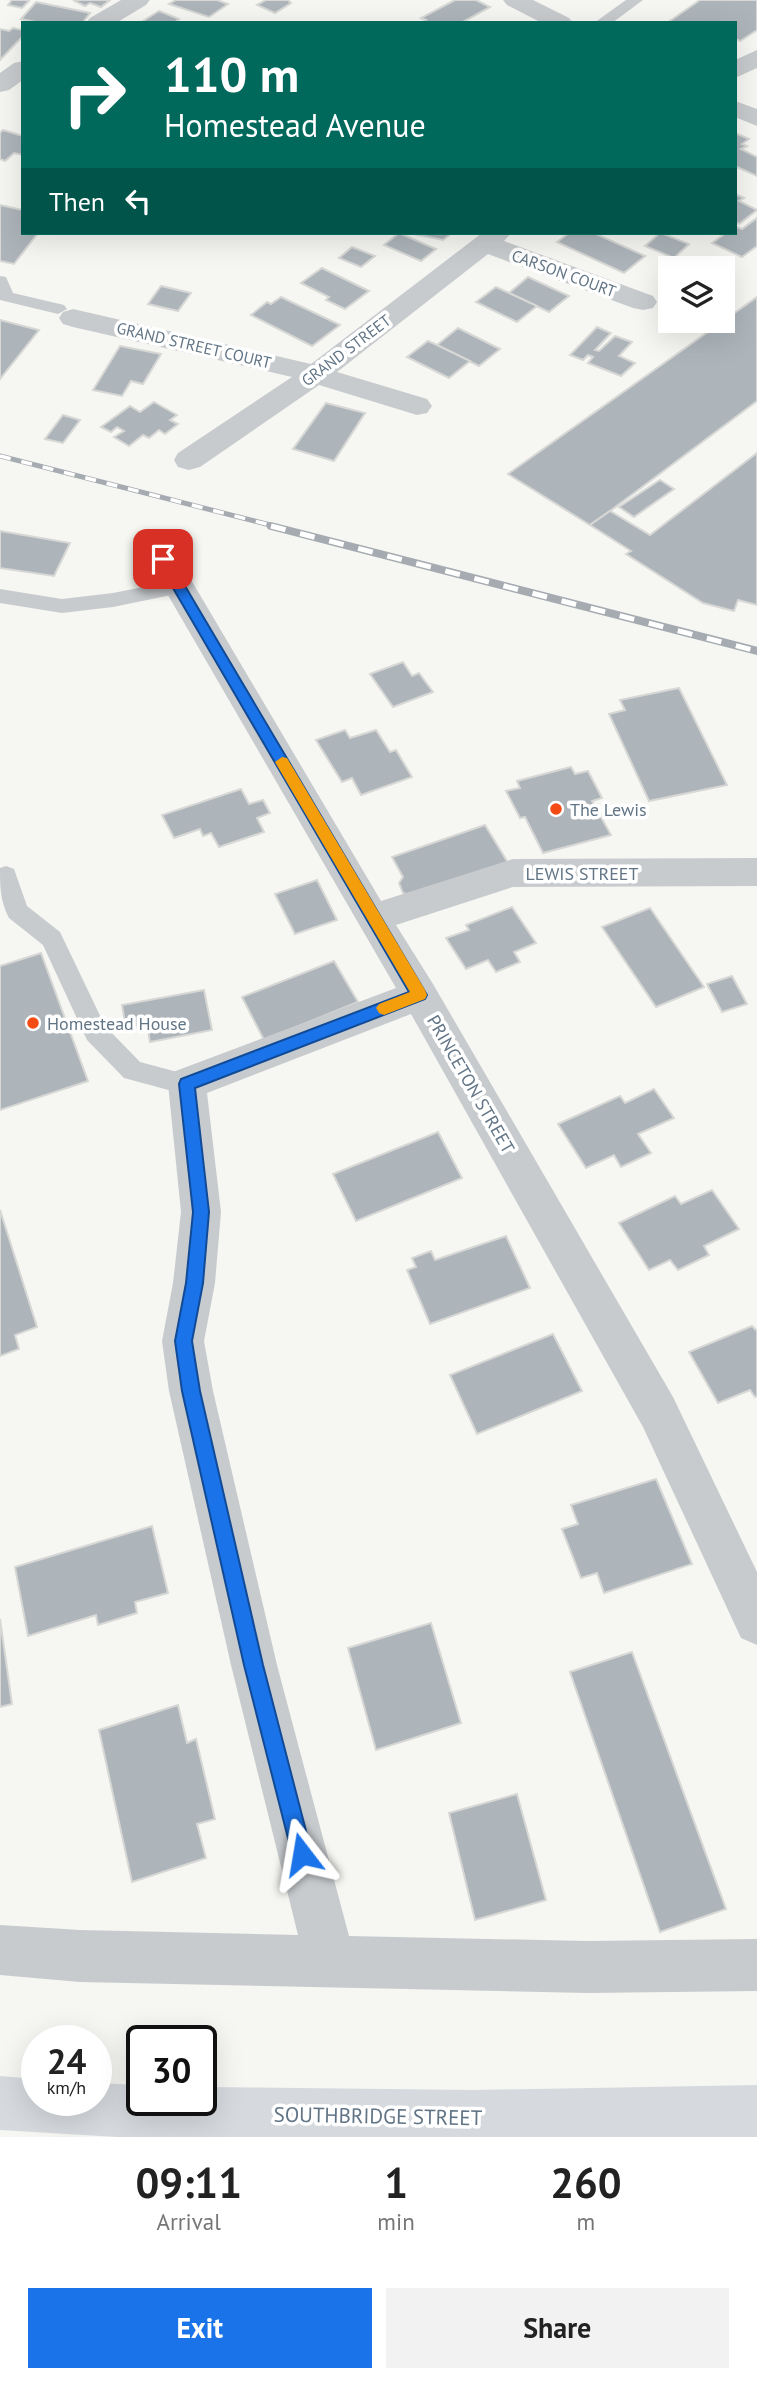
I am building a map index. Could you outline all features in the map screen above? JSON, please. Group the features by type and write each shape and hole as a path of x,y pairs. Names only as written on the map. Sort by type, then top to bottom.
{"main road":[{"name":"SOUTHBRIDGE STREET","path":"0,2103 128,2113 512,2127 757,2112"}],"street":[{"path":"101,21 138,0"},
{"path":"515,0 557,21"},
{"path":"737,70 757,57"},
{"path":"0,85 21,69"},
{"path":"0,91 21,96"},
{"path":"737,109 757,118"},
{"name":"CARSON COURT","path":"491,238 643,302"},
{"name":"GRAND STREET","path":"188,460 315,375 491,238"},
{"name":"GRAND STREET COURT","path":"65,314 250,357 417,406"},
{"name":"PRINCETON STREET","path":"171,573 419,995 658,1412 757,1622"},
{"name":"LEWIS STREET","path":"372,918 513,873 757,872"},
{"path":"330,1961 254,1665 191,1391 183,1341 194,1283 201,1212 187,1084 419,995"},
{"path":"0,1950 80,1956 587,1967 757,1965"}],"lane":[{"path":"604,21 636,0"},
{"path":"0,281 6,296 65,314"},
{"path":"0,596 62,606 113,600 171,573"},
{"path":"6,875 17,911 52,939 96,1033 133,1071 187,1084"}],"building":[{"path":"12,0 29,1 22,8 8,5"},
{"path":"73,0 110,0 101,7 90,3 85,6"},
{"path":"176,0 217,0 228,4 209,17 169,4"},
{"path":"266,0 288,0 291,3 275,13 257,5"},
{"path":"455,0 476,0 490,7 465,21 424,21 421,18"},
{"path":"700,0 757,0 757,30 740,41 737,39 737,21 670,21"},
{"path":"36,2 90,13 84,21 21,19"},
{"path":"159,11 179,19 176,21 143,21"},
{"path":"13,28 21,30 21,38 0,60 0,29 9,31"},
{"path":"3,130 21,135 21,155 14,153 5,161 0,159 0,133"},
{"path":"737,134 749,139 742,144 747,146 741,149 757,157 757,176 737,167"},
{"path":"737,195 744,198 739,201 757,210 739,224"},
{"path":"0,205 21,210 21,235 36,235 14,264 0,261"},
{"path":"757,218 757,246 742,257 712,243 723,235 737,235 737,227 742,229"},
{"path":"396,235 404,235 436,249 421,261 384,245"},
{"path":"419,235 449,235 443,240"},
{"path":"566,235 598,235 645,256 624,273 557,242"},
{"path":"658,235 689,244 676,256 669,256 645,246"},
{"path":"352,247 375,256 361,267 339,258"},
{"path":"322,268 369,291 345,309 326,300 329,297 301,283"},
{"path":"528,277 569,296 549,312 509,293"},
{"path":"161,286 191,293 178,311 148,304"},
{"path":"496,287 537,306 517,322 476,302"},
{"path":"281,297 340,325 312,346 251,315 267,302 271,304"},
{"path":"757,297 757,401 610,511 590,525 508,474 706,333 735,333 735,313"},
{"path":"0,320 39,330 0,379"},
{"path":"597,327 611,333 595,350 599,351 615,336 632,342 619,356 635,363 621,376 588,363 593,357 588,355 583,360 570,355"},
{"path":"458,328 500,349 479,366 437,345"},
{"path":"428,341 470,361 449,378 407,357"},
{"path":"120,346 161,354 143,384 131,381 122,396 93,390"},
{"path":"154,402 177,415 170,420 178,424 165,434 159,430 149,438 143,435 129,446 114,437 124,431 117,427 111,432 101,427 130,406 140,412"},
{"path":"326,403 365,413 334,461 293,449"},
{"path":"63,415 80,420 63,443 45,439"},
{"path":"757,453 757,605 738,600 734,611 703,603 626,554 631,551 590,525 610,511 650,535"},
{"path":"660,480 674,489 634,517 619,507"},
{"path":"0,531 70,543 54,576 0,568"},
{"path":"403,662 412,676 419,673 433,692 393,707 370,674"},
{"path":"679,688 727,785 649,801 609,714 625,710 620,700"},
{"path":"345,730 350,738 376,730 390,752 396,750 412,777 361,795 352,778 342,782 316,740"},
{"name":"The Lewis","path":"571,767 575,774 588,771 602,798 592,801 611,835 543,853 525,817 520,818 506,791 520,788 517,781"},
{"path":"241,789 249,804 263,800 270,813 257,818 264,832 219,847 211,833 203,836 200,829 174,838 162,815"},
{"path":"485,825 510,866 413,897 403,893 399,883 403,877 392,857"},
{"path":"317,880 337,920 295,934 275,894"},
{"path":"512,907 536,943 514,952 520,962 496,972 488,960 466,969 446,938 469,930 466,925"},
{"path":"650,908 704,987 656,1007 602,927"},
{"name":"Homestead House","path":"41,953 88,1081 0,1110 0,966"},
{"path":"334,961 358,1002 264,1040 242,997"},
{"path":"732,976 747,1004 722,1012 707,984"},
{"path":"204,990 212,1030 150,1042 147,1025 126,1029 122,1005"},
{"path":"654,1089 674,1118 638,1134 651,1153 621,1167 614,1155 586,1168 558,1124 620,1096 625,1103"},
{"path":"438,1132 462,1178 356,1221 333,1174"},
{"path":"712,1190 739,1229 704,1246 709,1255 678,1270 670,1260 649,1270 619,1223 675,1196 681,1204"},
{"path":"0,1210 37,1327 15,1335 19,1349 0,1356"},
{"path":"506,1236 530,1288 430,1324 407,1270 416,1267 412,1258 431,1251 435,1260"},
{"path":"752,1326 757,1331 757,1396 750,1390 718,1403 689,1352"},
{"path":"553,1334 582,1391 477,1434 450,1375"},
{"path":"656,1479 692,1564 604,1593 597,1573 581,1578 562,1529 578,1524 571,1505"},
{"path":"152,1526 168,1593 135,1602 137,1613 98,1625 96,1615 28,1636 15,1567"},
{"path":"0,1619 12,1704 0,1707"},
{"path":"431,1623 461,1723 376,1750 348,1648"},
{"path":"632,1652 726,1909 660,1932 570,1672"},
{"path":"178,1705 187,1743 196,1739 215,1819 197,1824 206,1858 132,1882 99,1730"},
{"path":"517,1794 546,1900 475,1920 449,1813"}],"railway":[{"path":"0,456 278,527"},
{"path":"271,526 757,651"}],"slow traffic":[{"path":"282,762 419,995 384,1008"}],"place":[{"name":"The Lewis","path":"556,809"},
{"name":"Homestead House","path":"33,1023"}],"route":[{"path":"163,559 419,995 187,1084 201,1212 194,1283 183,1341 191,1391 254,1665 302,1854"}]}
